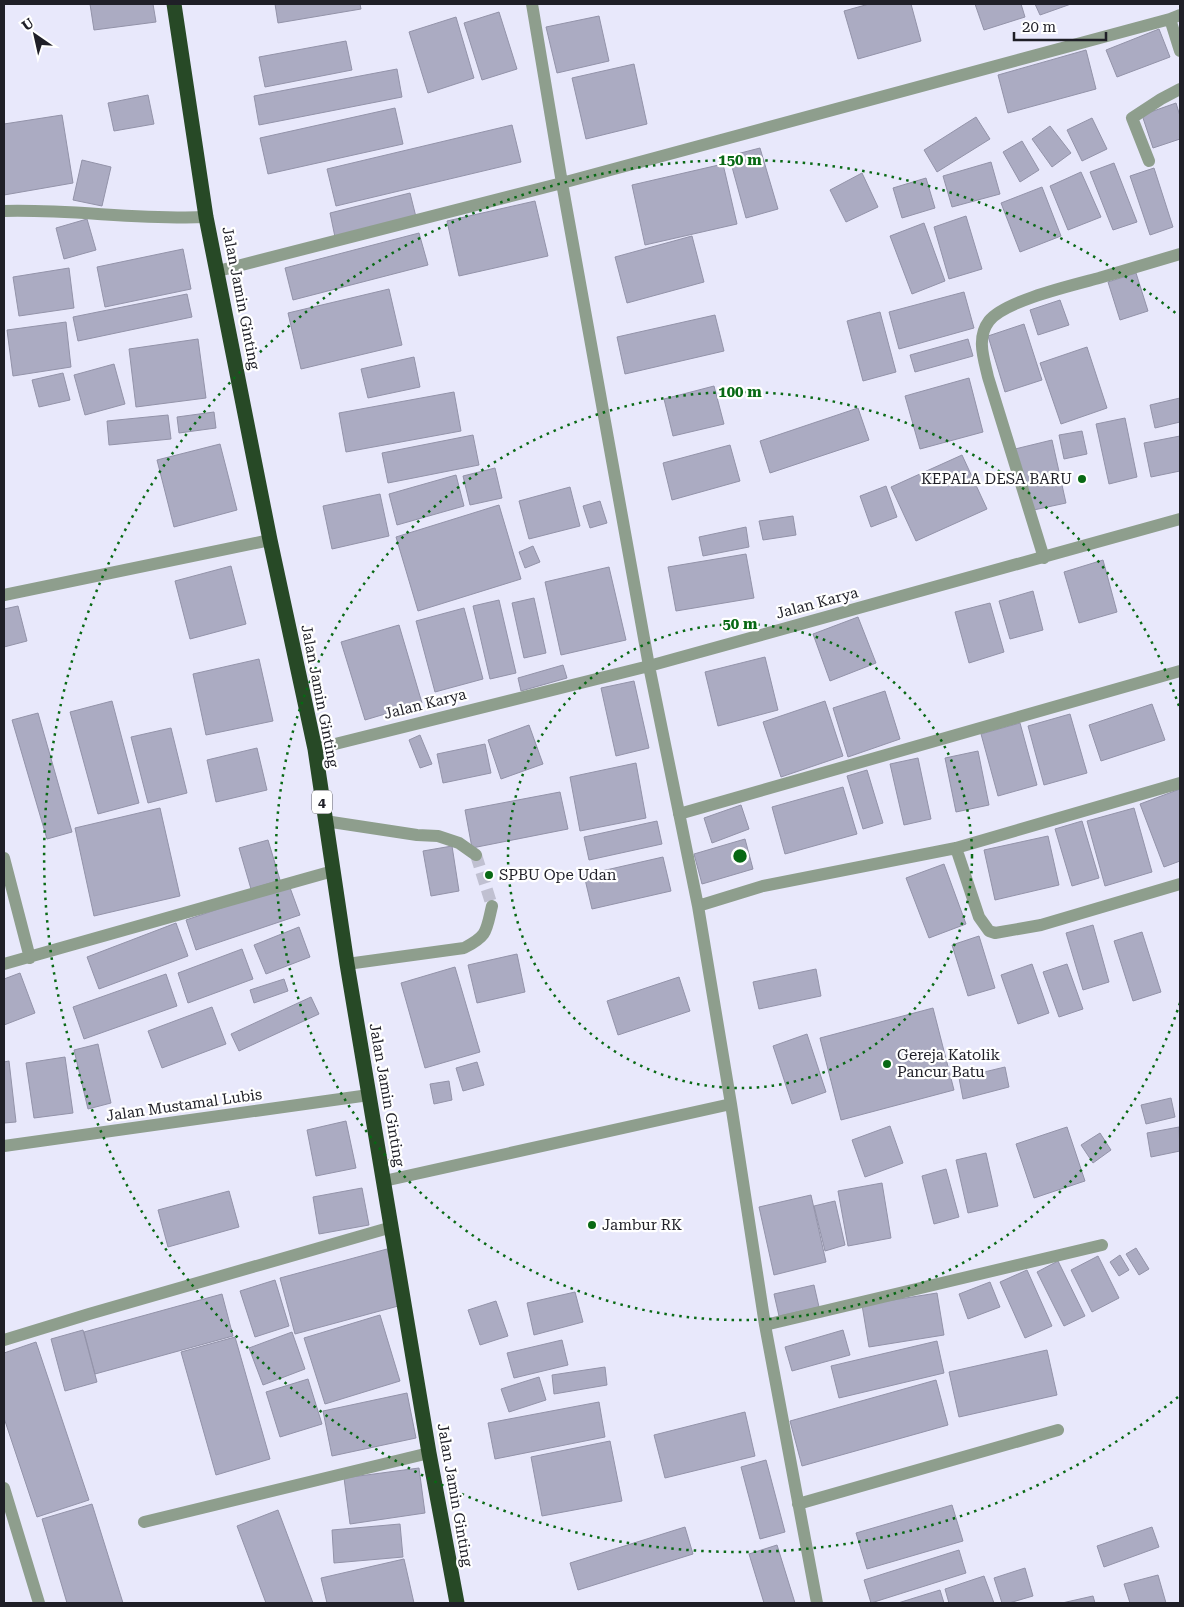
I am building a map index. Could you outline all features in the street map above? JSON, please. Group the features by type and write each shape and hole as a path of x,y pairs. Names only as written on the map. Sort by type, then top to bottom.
{"highway":[{"name":"Jalan Jamin Ginting","path":"174,4 206,217 270,540 315,749 347,964 429,1453 457,1603"}],"street":[{"path":"532,4 562,183 649,666 698,906 765,1325 818,1603"},
{"path":"218,272 562,183 1175,17 1180,51"},
{"path":"1149,161 1132,118 1180,88"},
{"path":"4,211 39,210 173,219 206,217"},
{"path":"1044,558 988,377 982,354 981,341 984,330 999,312 1026,300 1180,254"},
{"name":"Jalan Karya","path":"315,749 649,666 1180,519"},
{"path":"4,595 270,540"},
{"path":"680,814 1180,671"},
{"path":"698,906 763,886 956,848 1180,782"},
{"path":"325,821 417,835 438,836 459,843 476,855"},
{"path":"956,848 979,917 990,931 995,933 1042,925 1180,884"},
{"path":"4,858 30,958"},
{"path":"4,964 333,871"},
{"path":"347,964 464,948 477,942 486,933 492,906"},
{"name":"Jalan Mustamal Lubis","path":"4,1146 369,1095"},
{"path":"384,1181 731,1104"},
{"path":"4,1340 392,1228"},
{"path":"765,1325 1102,1245"},
{"path":"798,1504 1058,1430"},
{"path":"144,1522 429,1453"},
{"path":"4,1488 8,1522 39,1603"}],"building":[{"path":"90,4 153,4 156,22 94,30"},
{"path":"275,4 360,4 361,9 278,23"},
{"path":"869,4 911,4 921,41 858,59 844,11"},
{"path":"975,4 1021,4 1025,17 984,30"},
{"path":"1035,4 1071,4 1040,15"},
{"path":"499,12 517,69 482,80 464,23"},
{"path":"599,16 609,61 557,73 546,27"},
{"path":"456,17 474,78 428,93 409,32"},
{"path":"1159,29 1170,57 1117,77 1106,50"},
{"path":"346,41 352,70 265,87 259,57"},
{"path":"1086,50 1096,89 1008,113 998,75"},
{"path":"634,64 647,124 586,139 572,78"},
{"path":"397,69 402,97 259,125 254,96"},
{"path":"148,95 154,124 114,131 108,103"},
{"path":"1176,103 1180,116 1180,139 1153,148 1142,115"},
{"path":"395,108 403,144 268,174 260,138"},
{"path":"62,115 73,183 4,195 4,124"},
{"path":"976,117 990,139 937,172 924,150"},
{"path":"1092,118 1107,149 1082,161 1067,130"},
{"path":"512,125 521,162 336,206 327,169"},
{"path":"1050,126 1071,153 1052,167 1032,139"},
{"path":"1022,141 1039,170 1020,182 1003,152"},
{"path":"760,148 778,209 746,218 729,156"},
{"path":"82,160 111,167 102,206 73,200"},
{"path":"991,162 1000,194 952,207 943,176"},
{"path":"1114,163 1137,222 1113,230 1090,172"},
{"path":"723,164 737,224 645,245 632,185"},
{"path":"1154,168 1173,227 1150,235 1130,176"},
{"path":"1081,172 1101,217 1068,230 1050,186"},
{"path":"862,173 878,207 846,222 830,190"},
{"path":"926,178 935,208 902,218 893,188"},
{"path":"1042,187 1061,236 1020,252 1001,203"},
{"path":"410,193 416,217 335,237 330,213"},
{"path":"535,201 548,256 459,276 447,221"},
{"path":"966,216 982,269 949,279 934,227"},
{"path":"87,219 96,250 64,259 56,228"},
{"path":"924,223 945,281 912,294 890,236"},
{"path":"419,233 428,265 293,300 285,268"},
{"path":"692,236 704,282 627,303 615,257"},
{"path":"183,249 191,289 105,307 97,267"},
{"path":"69,268 74,308 19,316 13,277"},
{"path":"1136,273 1148,311 1120,320 1108,282"},
{"path":"389,289 402,345 301,369 288,313"},
{"path":"964,292 974,328 899,349 889,312"},
{"path":"187,294 192,317 78,341 73,317"},
{"path":"1060,300 1069,325 1038,335 1030,310"},
{"path":"880,312 896,372 863,381 847,321"},
{"path":"715,315 724,351 625,374 617,337"},
{"path":"66,322 71,367 13,376 7,330"},
{"path":"1024,324 1042,380 1005,392 988,336"},
{"path":"198,339 206,398 136,407 129,349"},
{"path":"968,339 973,356 915,372 910,355"},
{"path":"1087,347 1107,408 1061,424 1040,363"},
{"path":"414,357 420,387 368,398 361,369"},
{"path":"114,364 125,404 85,415 74,375"},
{"path":"63,373 70,400 39,407 32,380"},
{"path":"969,378 983,432 920,449 905,396"},
{"path":"714,386 724,424 673,436 664,399"},
{"path":"454,392 461,431 346,452 339,413"},
{"path":"1180,398 1180,422 1155,428 1150,405"},
{"path":"858,408 869,440 770,473 760,441"},
{"path":"214,412 216,428 179,433 177,417"},
{"path":"168,415 171,439 109,445 107,421"},
{"path":"1125,418 1137,477 1109,484 1096,424"},
{"path":"1082,431 1087,454 1064,459 1059,435"},
{"path":"473,435 479,465 388,483 382,453"},
{"path":"1180,436 1180,471 1151,477 1144,443"},
{"path":"1052,440 1066,503 1029,511 1015,449"},
{"path":"220,444 237,510 174,527 157,460"},
{"path":"730,445 740,481 672,500 663,463"},
{"path":"962,455 987,509 916,541 891,487"},
{"path":"495,468 502,498 470,505 463,476"},
{"path":"456,475 464,506 397,525 389,494"},
{"path":"886,486 897,517 871,527 860,496"},
{"path":"570,487 580,526 529,539 519,501"},
{"path":"380,494 389,536 332,549 323,506"},
{"path":"600,501 607,523 590,528 583,506"},
{"path":"499,505 521,579 418,611 396,537"},
{"path":"793,516 796,535 763,540 759,521"},
{"path":"746,527 749,547 703,556 699,537"},
{"path":"533,546 540,562 525,568 519,552"},
{"path":"746,554 754,598 676,611 668,567"},
{"path":"1103,560 1117,612 1079,623 1064,572"},
{"path":"231,566 246,624 190,639 175,581"},
{"path":"609,567 626,640 561,655 545,582"},
{"path":"1033,591 1043,630 1010,639 999,601"},
{"path":"534,598 546,653 524,658 512,603"},
{"path":"499,600 516,673 490,679 473,606"},
{"path":"990,603 1004,652 969,663 955,612"},
{"path":"18,606 27,641 4,647 4,609"},
{"path":"464,608 483,679 435,692 416,621"},
{"path":"858,617 876,663 830,681 813,634"},
{"path":"399,625 422,703 365,720 341,642"},
{"path":"765,657 778,710 718,726 705,672"},
{"path":"259,659 273,721 206,735 193,674"},
{"path":"563,665 567,678 521,691 518,678"},
{"path":"634,681 649,748 616,756 601,688"},
{"path":"885,691 900,739 848,757 833,708"},
{"path":"112,701 139,803 98,814 70,712"},
{"path":"825,701 843,756 781,777 763,722"},
{"path":"1152,704 1165,740 1101,761 1089,725"},
{"path":"38,713 72,832 47,839 12,720"},
{"path":"1070,714 1087,773 1044,785 1028,726"},
{"path":"1020,723 1037,785 998,796 981,734"},
{"path":"529,725 543,764 501,779 488,740"},
{"path":"171,728 187,793 148,803 131,737"},
{"path":"420,735 432,764 420,768 409,740"},
{"path":"485,744 491,773 443,783 437,754"},
{"path":"257,748 267,790 216,802 207,760"},
{"path":"978,751 989,805 956,812 945,758"},
{"path":"918,758 931,819 904,825 890,764"},
{"path":"636,763 646,818 580,831 570,777"},
{"path":"867,770 883,823 863,829 847,776"},
{"path":"843,787 857,834 785,854 772,807"},
{"path":"1180,789 1180,861 1164,867 1140,804"},
{"path":"560,792 568,829 472,848 465,810"},
{"path":"741,805 749,829 712,843 704,818"},
{"path":"160,808 180,896 94,916 75,828"},
{"path":"1134,808 1152,872 1105,886 1087,821"},
{"path":"657,821 662,844 589,860 584,837"},
{"path":"1082,821 1099,878 1072,886 1055,829"},
{"path":"1048,836 1059,885 995,900 984,850"},
{"path":"745,839 753,869 702,884 694,854"},
{"path":"268,840 280,880 251,889 239,848"},
{"path":"452,846 459,891 431,896 423,851"},
{"path":"663,857 671,891 592,909 584,875"},
{"path":"944,864 966,924 929,938 906,878"},
{"path":"289,885 300,915 196,950 186,920"},
{"path":"176,923 188,956 99,989 87,957"},
{"path":"1093,925 1109,982 1083,990 1066,933"},
{"path":"299,927 310,957 266,974 254,945"},
{"path":"1142,932 1161,992 1133,1001 1114,941"},
{"path":"979,936 995,988 968,996 952,945"},
{"path":"242,949 253,979 188,1003 178,973"},
{"path":"517,954 525,992 477,1003 468,965"},
{"path":"1032,964 1049,1013 1018,1024 1001,975"},
{"path":"1067,964 1083,1009 1059,1017 1043,972"},
{"path":"455,967 480,1052 425,1068 401,983"},
{"path":"816,969 821,996 759,1009 753,982"},
{"path":"20,973 35,1013 4,1025 4,979"},
{"path":"166,974 177,1006 84,1039 73,1007"},
{"path":"679,977 690,1011 618,1035 607,1001"},
{"path":"284,979 288,991 254,1003 250,990"},
{"path":"311,997 319,1014 239,1051 231,1034"},
{"path":"212,1007 226,1044 162,1068 148,1031"},
{"name":"Gereja Katolik Pancur Batu","path":"933,1008 954,1090 841,1120 820,1038"},
{"path":"807,1034 826,1092 792,1104 773,1046"},
{"path":"98,1044 111,1103 88,1109 74,1050"},
{"path":"65,1057 73,1113 34,1118 26,1063"},
{"path":"9,1061 16,1122 4,1123 4,1062"},
{"path":"477,1062 484,1085 463,1091 456,1068"},
{"path":"1005,1067 1009,1087 963,1099 959,1078"},
{"path":"449,1081 452,1100 434,1104 430,1084"},
{"path":"1171,1098 1175,1117 1146,1124 1141,1105"},
{"path":"346,1121 356,1168 316,1176 307,1130"},
{"path":"890,1126 903,1163 865,1177 852,1140"},
{"path":"1067,1127 1085,1181 1034,1198 1016,1144"},
{"path":"1179,1127 1180,1151 1151,1157 1147,1133"},
{"path":"1100,1133 1111,1150 1093,1163 1081,1145"},
{"path":"986,1153 998,1206 968,1213 956,1160"},
{"path":"946,1169 959,1217 934,1224 922,1176"},
{"path":"882,1183 891,1238 848,1246 838,1191"},
{"path":"362,1188 369,1225 319,1234 313,1197"},
{"path":"229,1191 239,1227 168,1247 158,1210"},
{"path":"811,1195 826,1262 774,1275 759,1207"},
{"path":"835,1201 845,1245 825,1251 814,1206"},
{"path":"1136,1248 1149,1269 1139,1275 1126,1254"},
{"path":"387,1249 402,1305 295,1334 280,1278"},
{"path":"1120,1255 1129,1270 1119,1276 1110,1262"},
{"path":"1098,1256 1119,1298 1092,1312 1071,1270"},
{"path":"1058,1261 1085,1316 1064,1326 1037,1272"},
{"path":"1027,1270 1052,1326 1025,1338 1000,1282"},
{"path":"275,1280 289,1326 255,1337 240,1291"},
{"path":"990,1282 1000,1307 968,1319 959,1294"},
{"path":"814,1285 819,1307 779,1316 774,1294"},
{"path":"575,1292 583,1322 534,1335 527,1303"},
{"path":"937,1293 944,1335 869,1347 862,1305"},
{"path":"222,1294 233,1336 95,1374 84,1332"},
{"path":"496,1301 508,1336 480,1345 468,1310"},
{"path":"380,1315 400,1381 325,1404 304,1338"},
{"path":"83,1330 97,1382 65,1391 51,1339"},
{"path":"843,1330 850,1355 792,1371 785,1347"},
{"path":"292,1332 305,1369 263,1385 249,1348"},
{"path":"235,1337 270,1459 216,1475 181,1352"},
{"path":"562,1340 568,1365 514,1378 507,1353"},
{"path":"937,1341 944,1373 839,1398 831,1366"},
{"path":"36,1342 89,1500 37,1517 4,1418 4,1353"},
{"path":"1047,1350 1057,1395 959,1417 949,1372"},
{"path":"605,1367 607,1385 554,1394 552,1375"},
{"path":"539,1377 546,1400 509,1412 501,1389"},
{"path":"308,1379 322,1424 280,1437 266,1392"},
{"path":"936,1380 948,1425 802,1466 790,1421"},
{"path":"407,1393 416,1438 332,1456 323,1411"},
{"path":"599,1402 605,1437 495,1459 488,1423"},
{"path":"745,1412 755,1456 665,1478 654,1435"},
{"path":"610,1441 622,1501 542,1516 531,1457"},
{"path":"766,1460 785,1532 760,1539 741,1467"},
{"path":"419,1468 425,1513 350,1524 344,1478"},
{"path":"92,1504 123,1603 67,1603 42,1519"},
{"path":"952,1505 963,1541 867,1569 856,1533"},
{"path":"278,1510 313,1603 266,1603 237,1526"},
{"path":"400,1524 403,1557 334,1563 332,1530"},
{"path":"685,1527 693,1554 578,1590 570,1563"},
{"path":"1152,1527 1159,1547 1104,1567 1097,1546"},
{"path":"777,1545 795,1603 764,1603 749,1554"},
{"path":"959,1550 966,1573 871,1603 864,1580"},
{"path":"404,1559 414,1603 327,1603 321,1578"},
{"path":"1025,1568 1033,1596 1009,1603 1002,1603 994,1578"},
{"path":"1158,1575 1166,1603 1130,1603 1124,1584"},
{"path":"984,1576 994,1603 949,1603 945,1589"},
{"path":"940,1590 944,1603 898,1603"},
{"path":"1093,1596 1095,1603 1062,1603"}],"tunnel":[{"path":"476,855 492,906"}],"place":[{"name":"KEPALA DESA BARU","path":"1082,479"},
{"name":"SPBU Ope Udan","path":"489,875"},
{"name":"Gereja Katolik Pancur Batu","path":"887,1064"},
{"name":"Jambur RK","path":"592,1225"}]}
